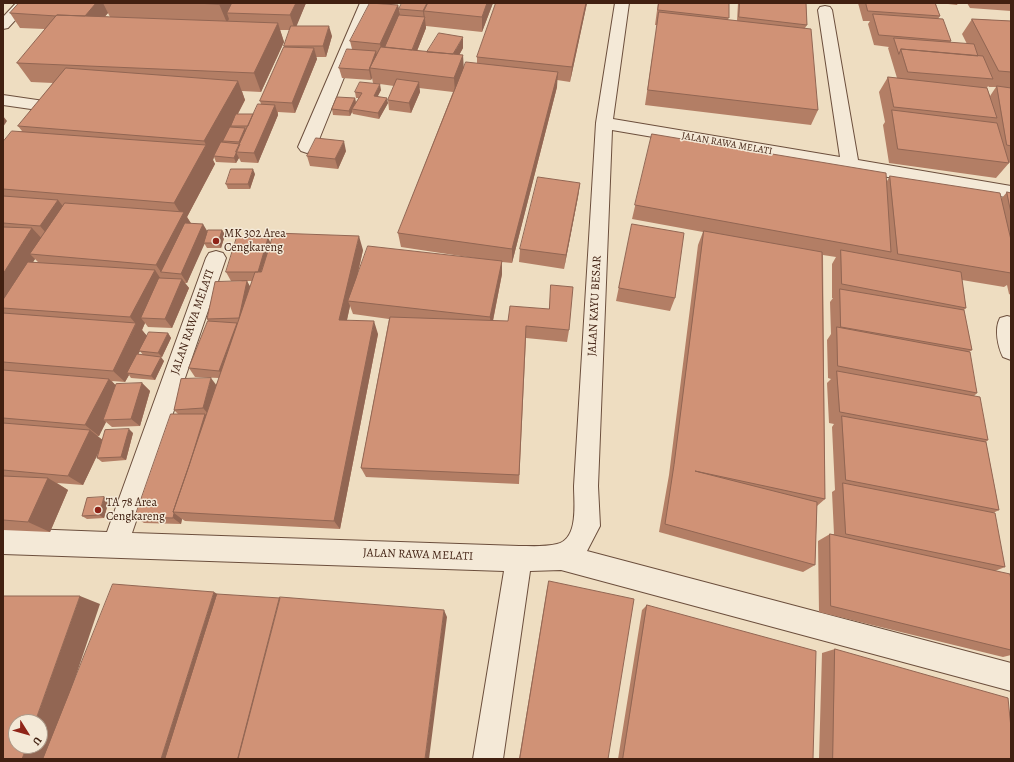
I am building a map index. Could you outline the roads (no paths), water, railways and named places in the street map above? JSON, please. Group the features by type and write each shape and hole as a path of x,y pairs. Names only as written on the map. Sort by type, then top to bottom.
{"street":[{"path":"3,25 24,3"},
{"path":"307,147 367,3"},
{"name":"JALAN KAYU BESAR","path":"561,557 575,548 587,526 586,486 604,123 622,3"},
{"path":"825,10 850,165"},
{"path":"3,100 38,105"},
{"name":"JALAN RAWA MELATI","path":"604,123 1011,192"},
{"name":"JALAN RAWA MELATI","path":"115,545 216,258"},
{"path":"1006,324 1011,351"},
{"name":"JALAN RAWA MELATI","path":"3,541 519,559"},
{"path":"488,759 519,559 561,557 1011,677"}],"place":[{"name":"MK 302 Area Cengkareng","path":"216,241"},
{"name":"TA 78 Area Cengkareng","path":"98,510"}]}
